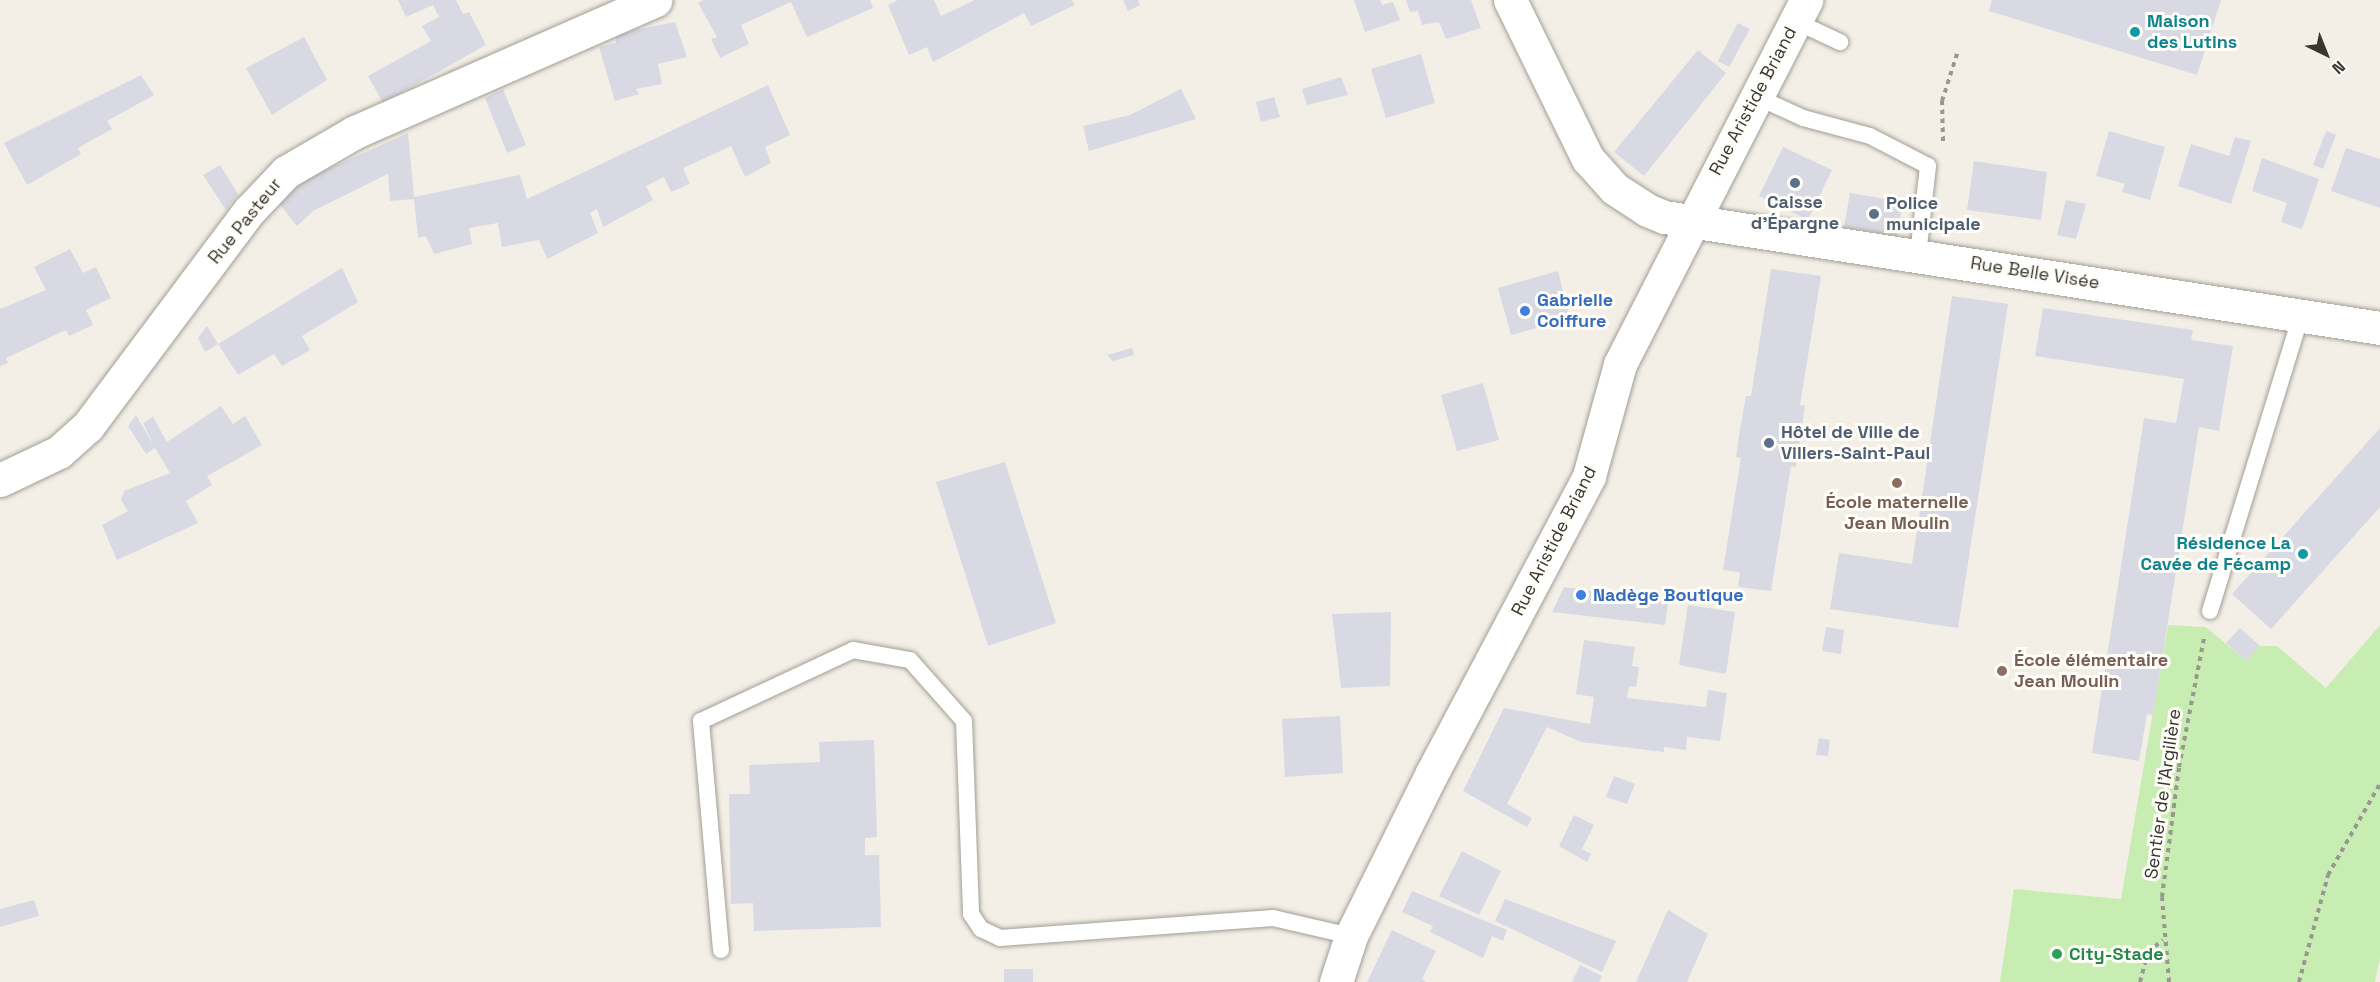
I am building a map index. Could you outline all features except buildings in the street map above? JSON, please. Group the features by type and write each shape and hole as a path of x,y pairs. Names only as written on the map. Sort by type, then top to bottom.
{"street":[{"name":"Rue Pasteur","path":"0,480 59,452 88,426 249,211 286,172 355,132 655,0"},
{"name":"Rue Belle Visée","path":"1510,0 1567,124 1600,174 1647,210 1691,220 2380,328"},
{"name":"Rue Aristide Briand","path":"1336,982 1351,936 1589,476 1611,384 1691,220 1801,10"}],"lane":[{"path":"1801,10 1840,42"},
{"path":"1755,96 1803,118 1870,136 1928,166 1918,255"},
{"path":"2210,611 2301,315"},
{"path":"721,950 701,721 853,650 910,660 964,721 971,914 981,929 999,938 1273,918 1351,936"}],"path":[{"path":"1928,166 1943,141 1942,101 1958,51"},
{"name":"Sentier de l'Argilière","path":"2169,982 2163,939 2162,897 2179,767 2210,611"},
{"path":"2299,982 2328,875 2380,784"},
{"path":"2140,982 2148,952 2163,939"}],"green space":[{"path":"2168,625 2206,627 2246,661 2260,646 2277,646 2326,688 2380,625 2380,957 2375,982 2000,982 2014,889 2121,899"}],"place":[{"name":"Maison des Lutins","path":"2135,32"},
{"name":"Caisse d'Épargne","path":"1795,183"},
{"name":"Police municipale","path":"1874,214"},
{"name":"Gabrielle Coiffure","path":"1525,311"},
{"name":"Hôtel de Ville de Villers-Saint-Paul","path":"1769,443"},
{"name":"École maternelle Jean Moulin","path":"1897,483"},
{"name":"Résidence La Cavée de Fécamp","path":"2303,554"},
{"name":"Nadège Boutique","path":"1581,595"},
{"name":"École élémentaire Jean Moulin","path":"2002,671"},
{"name":"City-Stade","path":"2057,954"}]}
